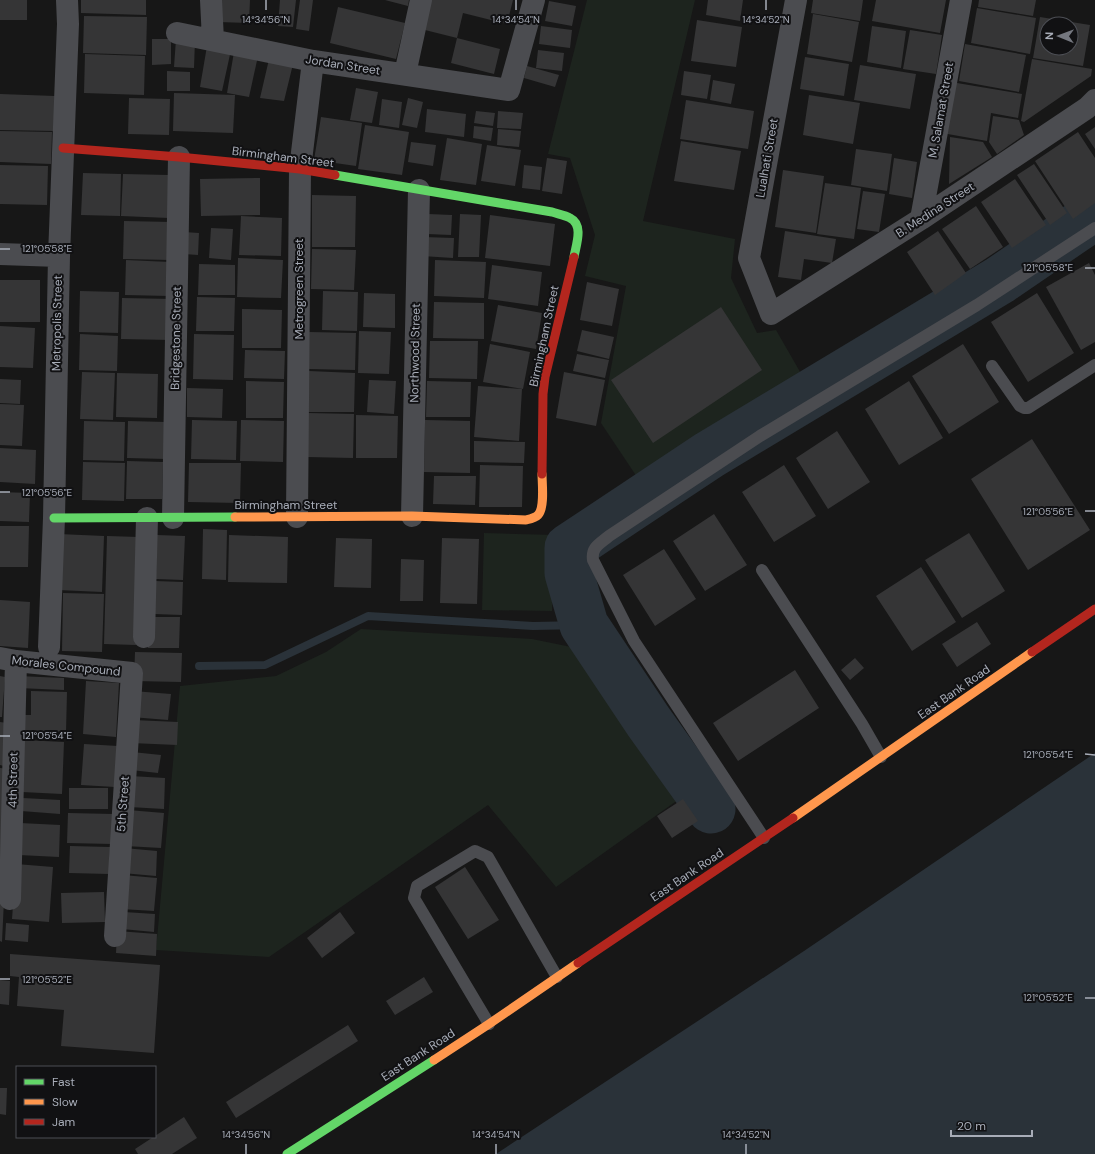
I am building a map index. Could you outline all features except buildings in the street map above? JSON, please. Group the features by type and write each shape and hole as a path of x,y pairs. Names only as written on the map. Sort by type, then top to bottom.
{"street":[{"name":"Metropolis Street","path":"49,647 54,518 59,256 68,24 67,0"},
{"path":"211,0 214,40"},
{"path":"404,74 421,0"},
{"name":"Jordan Street","path":"177,33 313,61 509,90 534,0"},
{"name":"Lualhati Street","path":"771,314 749,258 796,0"},
{"name":"M. Salamat Street","path":"921,220 961,0"},
{"name":"Metrogreen Street","path":"297,517 300,169 313,61"},
{"name":"B. Medina Street","path":"771,314 921,220 1087,108 1095,100"},
{"name":"Birmingham Street","path":"54,518 412,516 526,520 536,517 539,514 542,500 543,394 545,377 576,245 578,227 573,219 552,212 300,169 63,148"},
{"name":"Bridgestone Street","path":"173,518 179,158"},
{"name":"Northwood Street","path":"412,516 419,190"},
{"path":"0,254 59,256"},
{"path":"144,637 147,518"},
{"name":"East Bank Road","path":"287,1154 489,1024 764,838 1095,609"},
{"name":"Morales Compound","path":"8,660 132,673"},
{"name":"4th Street","path":"8,660 10,899"},
{"name":"5th Street","path":"115,936 132,673"}],"lane":[{"path":"764,838 634,641 593,560 592,555 594,548 609,536 760,436 977,305 1095,228"},
{"path":"992,366 1020,406 1028,408 1095,366"},
{"path":"762,570 862,724 881,757"},
{"path":"489,1024 414,898 417,886 475,851 488,857 557,977"}],"shaded area":[{"path":"587,0 695,0 643,221 735,239 731,278 757,333 776,330 803,377 639,480 601,423 626,286 585,276 595,235 570,158 548,154"},
{"path":"484,533 554,535 552,611 482,610"},
{"path":"361,629 532,639 586,650 682,797 556,887 488,805 269,957 156,950 180,686 276,676 326,652"},
{"path":"1095,753 1095,1154 496,1154 804,951"}],"waterway":[{"path":"711,809 648,721 584,625 569,573 569,548 709,455 1000,280 1095,215"},
{"path":"199,666 265,665 368,616 533,626 584,625"}],"traffic: fast":[{"path":"335,175 564,215 574,221 577,225 578,236 574,257"},
{"path":"54,518 235,517"},
{"path":"287,1154 434,1060"}],"traffic: slow":[{"path":"235,517 412,516 526,520 538,515 542,507 542,474"},
{"path":"793,818 1032,652"},
{"path":"434,1060 578,963"}],"traffic: jam":[{"path":"63,148 179,157 300,169 335,175"},
{"path":"542,474 543,394 545,377 574,257"},
{"path":"1032,652 1095,609"},
{"path":"578,963 793,818"}]}
